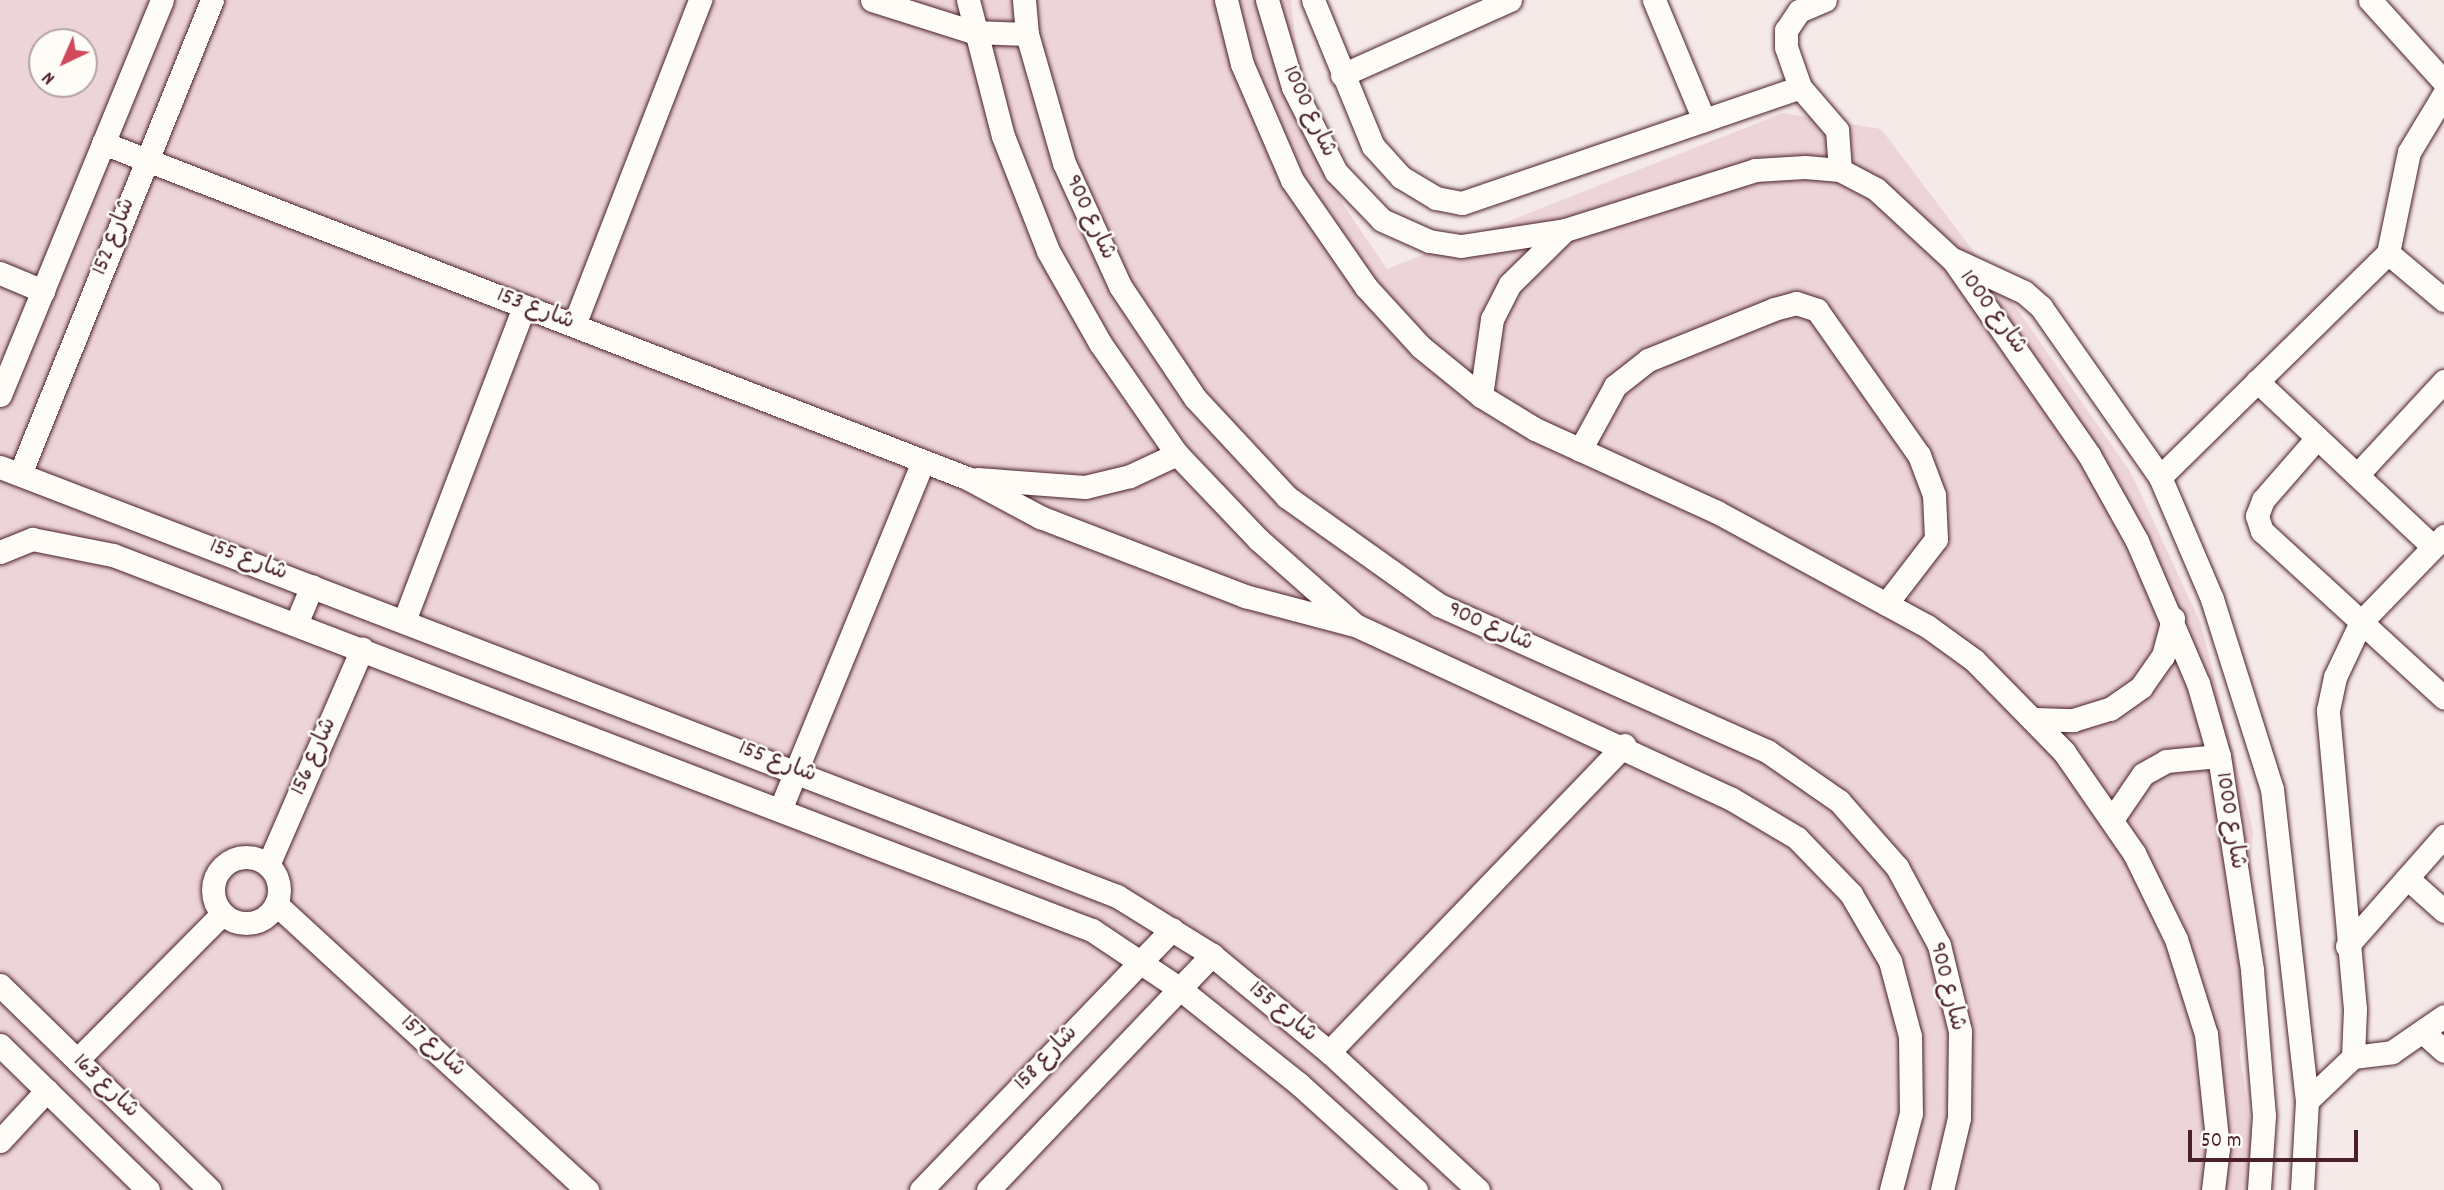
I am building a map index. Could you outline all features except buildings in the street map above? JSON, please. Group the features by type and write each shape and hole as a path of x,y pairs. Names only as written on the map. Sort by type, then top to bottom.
{"street":[{"name":"شارع 152","path":"0,395 162,0"},
{"name":"شارع 152","path":"10,471 146,160 212,0"},
{"path":"574,325 700,0"},
{"path":"872,0 973,32 1027,34"},
{"name":"شارع 900","path":"968,0 973,32 1003,136 1048,251 1100,343 1177,454 1259,540 1355,625 1623,745 1797,838 1851,894 1890,961 1910,1036 1911,1113 1891,1190"},
{"name":"شارع 900","path":"1024,0 1027,34 1063,163 1120,286 1195,398 1287,497 1439,605 1767,751 1839,801 1898,867 1938,945 1960,1031 1959,1118 1942,1190"},
{"name":"شارع 1000","path":"1226,0 1264,123 1331,242 1421,347 1481,396 1580,450 1717,512 1886,604 1974,660 2035,719 2113,818 2176,939 2206,1034 2218,1148 2213,1190"},
{"name":"شارع 1000","path":"1267,0 1307,123 1336,172 1382,220 1429,242 1461,246 1565,230 1755,170 1840,170 1906,212 1953,260 2089,455 2173,618 2219,756 2258,1028 2264,1116 2259,1190"},
{"path":"1313,0 1363,128 1386,162 1418,189 1462,202 1800,87"},
{"path":"1342,75 1476,7 1510,0"},
{"path":"1654,0 1704,120"},
{"path":"1825,0 1796,5 1786,30 1786,47 1800,87 1837,130 1840,170"},
{"path":"2370,0 2444,82"},
{"path":"2160,477 2388,253 2409,152 2444,94"},
{"name":"شارع 153","path":"103,143 967,478"},
{"path":"1481,396 1492,319 1510,284 1565,230"},
{"path":"2388,253 2444,300"},
{"path":"1953,260 2024,292 2041,307 2160,477 2212,599 2272,789 2307,1101 2302,1190"},
{"path":"0,273 43,290"},
{"path":"1580,450 1615,386 1648,360 1774,309 1796,303 1817,310 1919,455 1934,495 1936,539 1886,604"},
{"path":"404,621 524,306"},
{"path":"2257,381 2357,475 2439,541 2361,622 2335,677 2328,710 2347,946 2355,1009 2353,1057"},
{"path":"2357,475 2444,381"},
{"path":"2318,438 2263,500 2257,516 2272,542 2444,698"},
{"path":"967,478 1085,487 1130,476 1177,454"},
{"path":"780,810 923,461"},
{"name":"شارع 155","path":"10,471 1117,895 1212,955 1329,1052 1478,1190"},
{"path":"967,478 1040,517 1232,591 1355,625"},
{"name":"شارع 155","path":"0,552 32,539 59,540 296,624 1092,930 1180,989 1299,1084 1416,1190"},
{"path":"296,624 312,586"},
{"path":"2035,719 2073,720 2110,709 2141,687 2163,656 2173,618"},
{"name":"شارع 156","path":"268,865 362,649"},
{"path":"1329,1052 1623,745"},
{"path":"2113,818 2125,794 2155,767 2192,754 2219,756"},
{"path":"2347,946 2444,836"},
{"path":"249,857 268,865 276,876 276,904 252,923 222,914 212,896 215,876 229,861 249,857"},
{"path":"2407,878 2444,911"},
{"name":"شارع 157","path":"276,904 587,1190"},
{"path":"77,1060 222,914"},
{"name":"شارع 158","path":"921,1190 1172,929"},
{"name":"شارع 158","path":"988,1190 1212,955"},
{"name":"شارع 163","path":"0,985 210,1190"},
{"path":"2307,1101 2353,1057 2392,1052 2424,1033 2444,1016"},
{"path":"2424,1033 2444,1051"},
{"name":"شارع 163","path":"0,1045 148,1190"},
{"path":"0,1141 47,1090"}],"shaded area":[{"path":"0,0 1291,0 1300,80 1344,206 1387,269 1783,113 1881,129 2015,306 2131,473 2201,624 2253,830 2240,1055 2260,1190 0,1190"}]}
